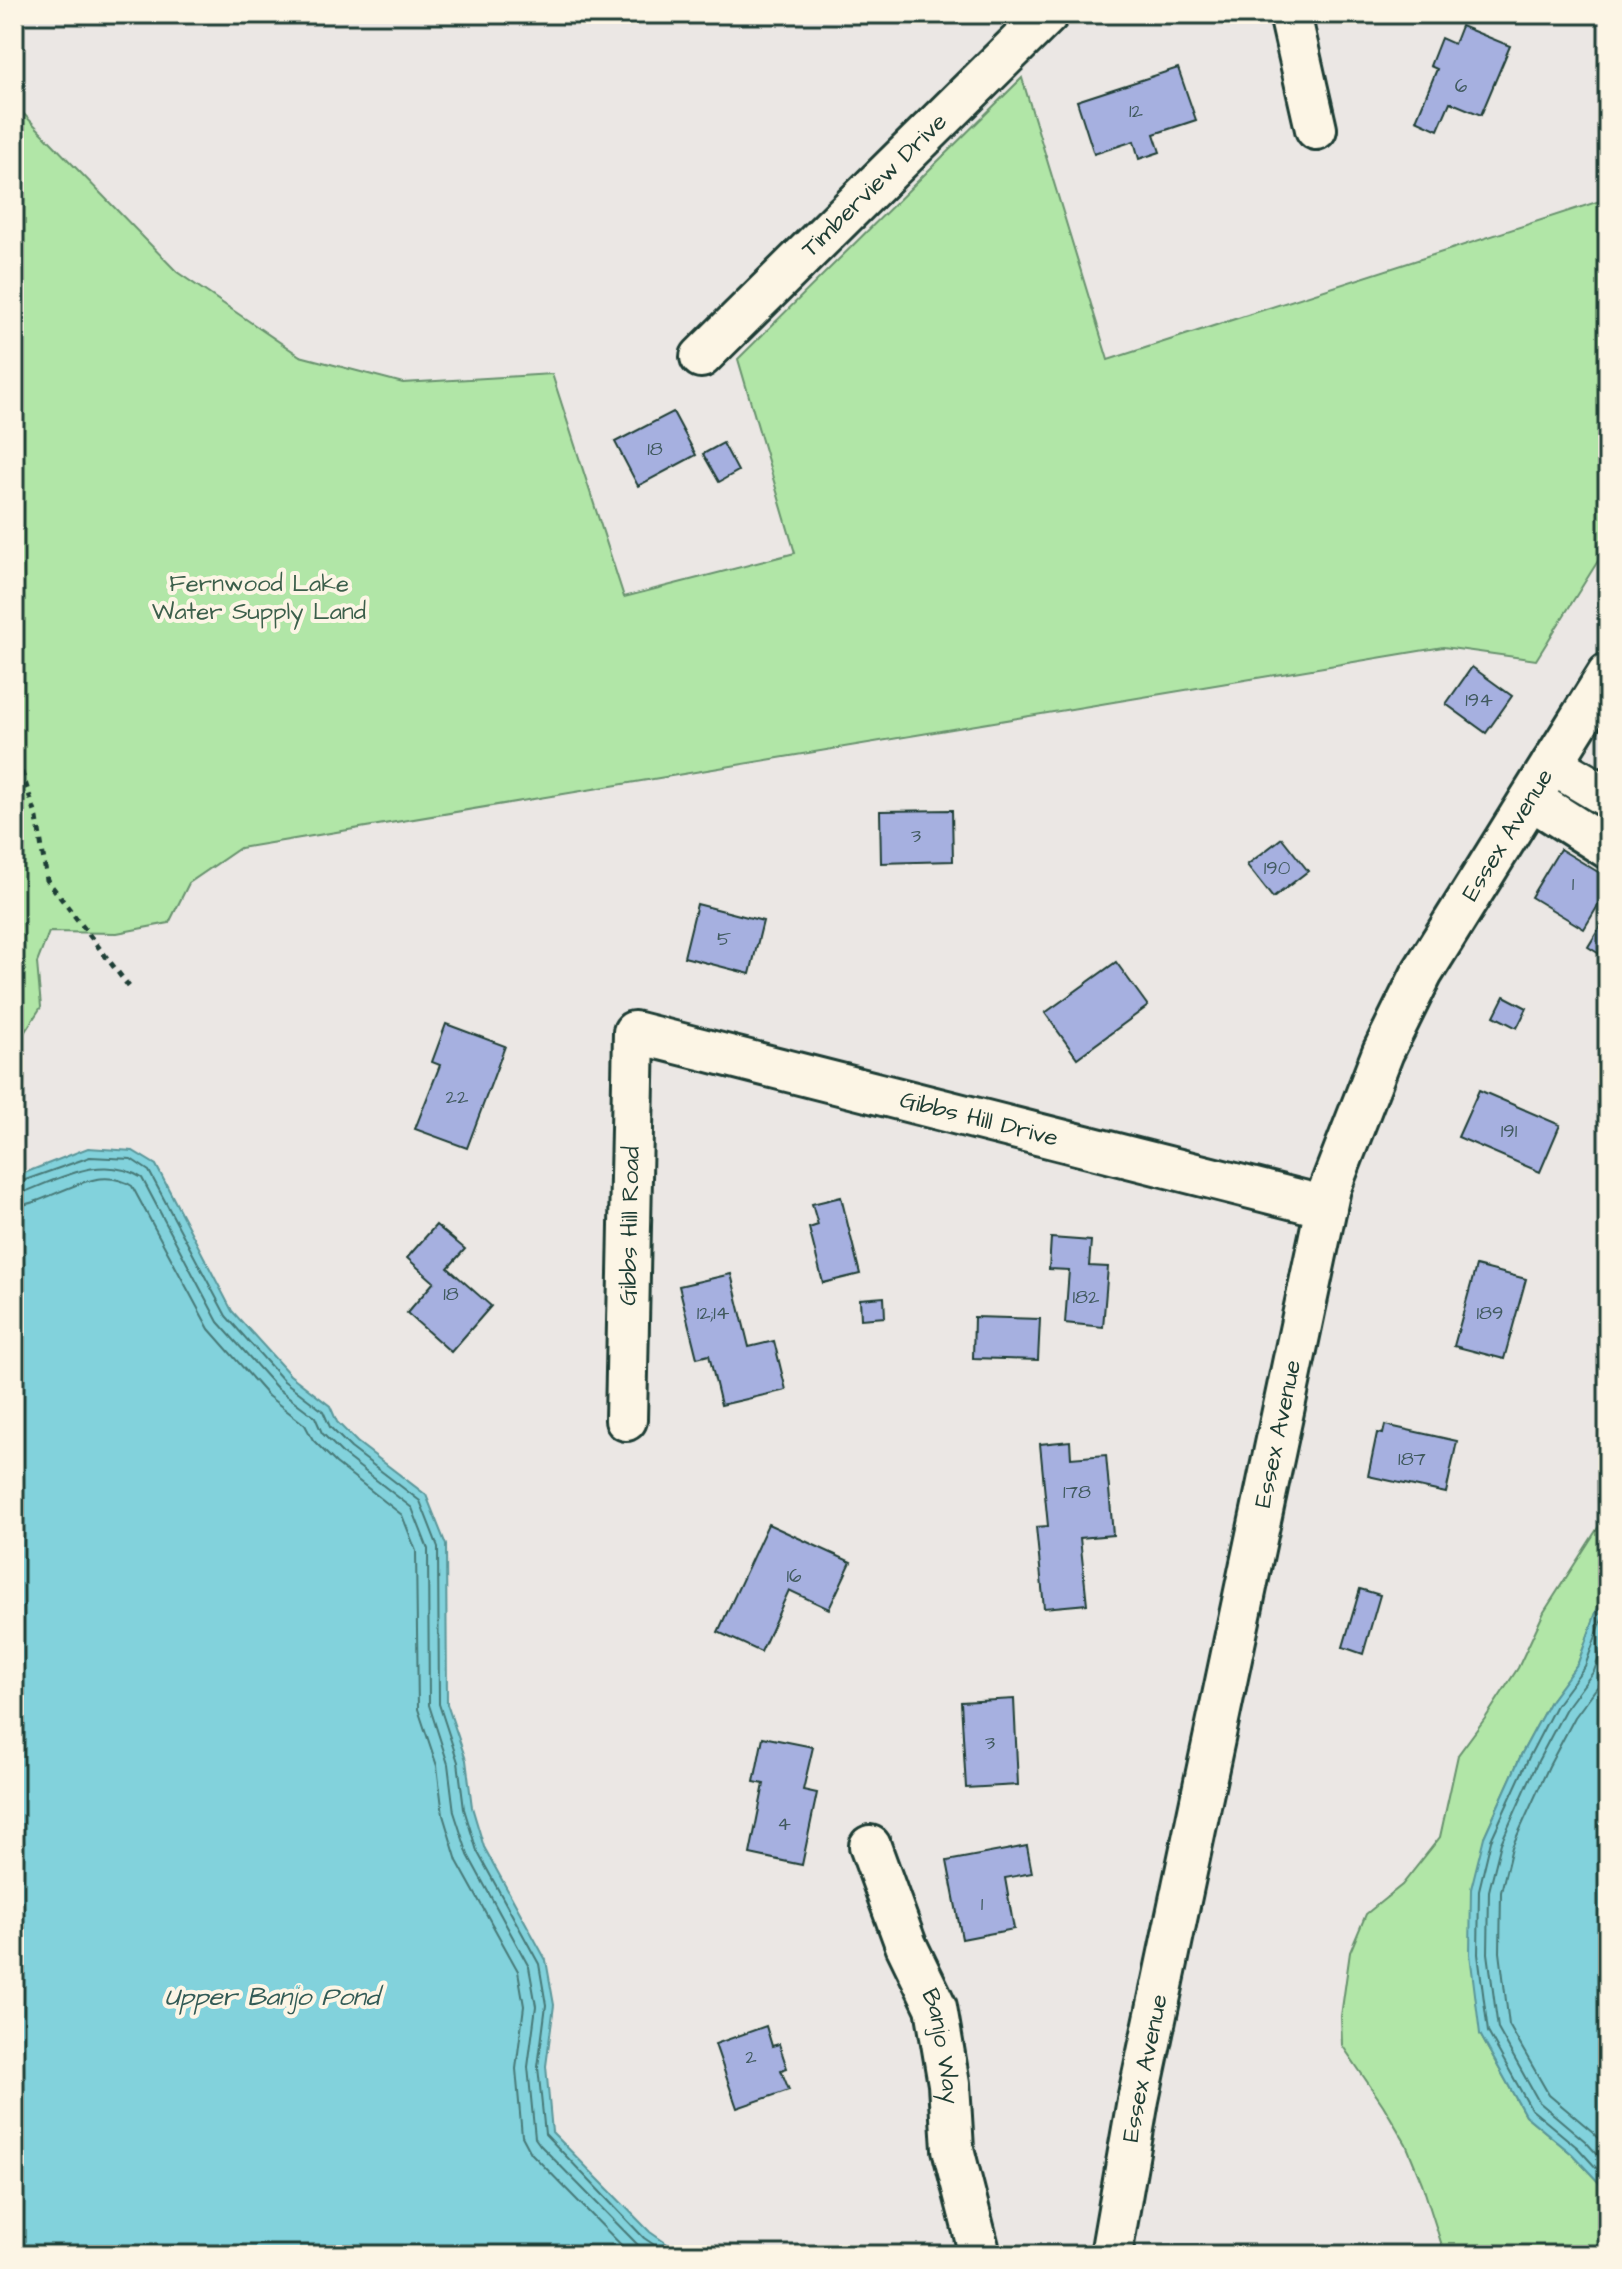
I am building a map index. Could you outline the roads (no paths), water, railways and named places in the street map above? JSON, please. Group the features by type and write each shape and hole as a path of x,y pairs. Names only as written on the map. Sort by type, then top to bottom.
{"street":[{"name":"Timberview Drive","path":"701,357 1048,14"},
{"path":"1290,14 1316,129"},
{"name":"Essex Avenue","path":"1111,2255 1138,2100 1330,1188 1383,1052 1422,973 1608,674"},
{"path":"1552,764 1608,797"},
{"path":"1531,799 1608,848"},
{"name":"Gibbs Hill Drive","path":"634,1032 1326,1207"},
{"name":"Gibbs Hill Road","path":"626,1420 634,1032"},
{"name":"Banjo Way","path":"870,1846 906,1945 936,2007 949,2084 953,2149 980,2255"}],"water":[{"name":"Upper Banjo Pond","path":"88,1148 133,1151 156,1165 232,1311 290,1375 330,1406 337,1422 357,1442 426,1495 446,1545 447,1704 466,1760 472,1807 484,1847 546,1960 554,2005 546,2066 552,2132 650,2232 683,2255 14,2255 14,1177"},
{"path":"1608,1595 1608,2196 1572,2154 1525,2115 1480,2034 1470,1954 1471,1889 1484,1837 1522,1753 1550,1701 1578,1663 1597,1610"}],"park label":[{"name":"Fernwood Lake Water Supply Land","path":"259,598"}]}
